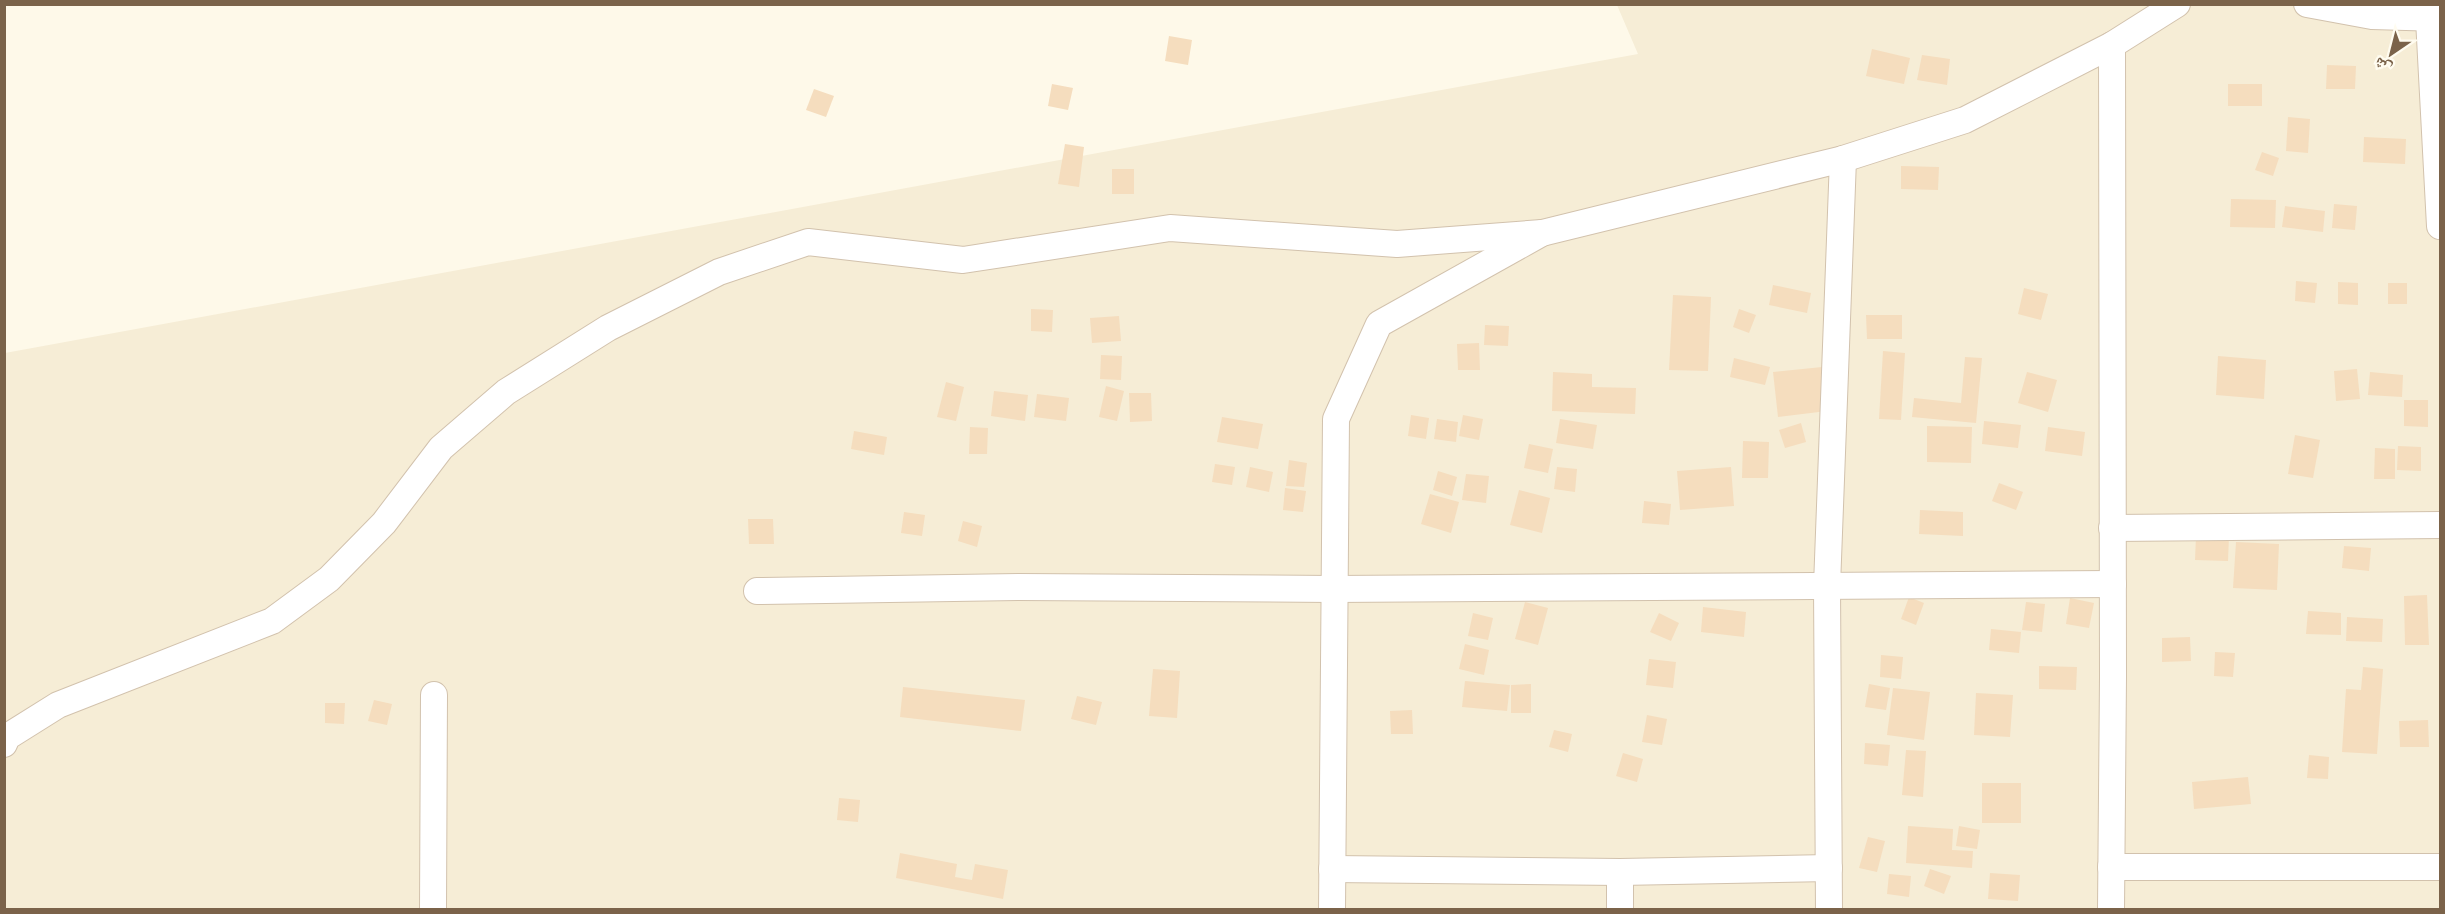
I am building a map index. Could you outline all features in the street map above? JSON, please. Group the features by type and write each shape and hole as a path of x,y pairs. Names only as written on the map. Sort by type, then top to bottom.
{"street":[{"path":"4,744 7,737 58,705 272,621 329,579 384,523 441,448 506,392 608,328 708,278 808,242 963,260 1170,228 1397,244 1542,233 1843,159 1965,120 2112,45 2177,4"},
{"path":"2307,4 2372,16 2435,18 2440,226"},
{"path":"2111,909 2112,45"},
{"path":"1829,909 1827,586 1843,159"},
{"path":"1332,909 1336,420 1379,324 1542,233"},
{"path":"2112,528 2440,525"},
{"path":"757,591 1019,587 1333,589 2113,584"},
{"path":"433,909 434,696"},
{"path":"2111,867 2440,867"},
{"path":"1332,869 1620,872 1829,868"},
{"path":"1620,872 1620,909"}],"shaded area":[{"path":"1617,5 2440,5 2440,909 5,910 5,353 1638,54"}],"building":[{"path":"1169,36 1192,40 1188,65 1165,61"},
{"path":"1872,49 1910,58 1904,84 1866,76"},
{"path":"1922,55 1950,59 1947,85 1917,80"},
{"path":"2327,65 2356,66 2355,89 2326,89"},
{"path":"1052,84 1073,88 1068,110 1048,106"},
{"path":"2228,84 2262,84 2262,106 2228,106"},
{"path":"814,89 834,96 826,117 806,110"},
{"path":"2288,117 2310,119 2308,153 2286,151"},
{"path":"2364,137 2406,139 2405,164 2363,162"},
{"path":"1065,144 1084,147 1079,187 1058,184"},
{"path":"2262,152 2279,158 2273,176 2255,170"},
{"path":"1901,166 1939,167 1938,190 1901,189"},
{"path":"1112,169 1134,169 1134,194 1112,194"},
{"path":"2231,199 2276,200 2275,228 2230,227"},
{"path":"2334,204 2357,206 2355,230 2332,228"},
{"path":"2285,206 2325,211 2323,232 2282,227"},
{"path":"2296,281 2317,283 2315,303 2295,301"},
{"path":"2338,282 2358,283 2358,305 2338,304"},
{"path":"2388,283 2407,283 2407,304 2388,304"},
{"path":"1773,285 1811,293 1807,313 1769,305"},
{"path":"2024,288 2048,294 2041,320 2018,314"},
{"path":"1673,295 1711,297 1708,371 1669,370"},
{"path":"1031,309 1053,310 1052,332 1031,331"},
{"path":"1739,309 1756,315 1749,333 1733,327"},
{"path":"1866,315 1902,315 1902,339 1867,339"},
{"path":"1119,316 1121,341 1092,343 1090,318"},
{"path":"1485,325 1509,326 1508,346 1484,345"},
{"path":"1479,343 1480,370 1458,370 1457,344"},
{"path":"1883,351 1905,353 1901,420 1879,419"},
{"path":"1101,355 1122,356 1121,380 1100,379"},
{"path":"2218,356 2266,360 2264,399 2216,395"},
{"path":"1965,357 1982,358 1976,423 1912,417 1914,398 1961,403"},
{"path":"1734,358 1770,367 1765,385 1730,377"},
{"path":"1822,367 1827,411 1778,417 1773,372"},
{"path":"2357,369 2360,399 2336,401 2334,371"},
{"path":"1553,372 1592,374 1592,387 1636,388 1635,414 1552,411"},
{"path":"2027,372 2057,380 2048,412 2018,403"},
{"path":"2370,372 2403,375 2402,397 2368,395"},
{"path":"946,382 964,387 956,421 937,417"},
{"path":"1106,386 1124,391 1117,421 1099,417"},
{"path":"994,391 1028,395 1025,421 991,416"},
{"path":"1129,393 1151,393 1152,421 1130,422"},
{"path":"1037,394 1069,398 1066,421 1034,417"},
{"path":"2404,400 2428,400 2428,427 2404,426"},
{"path":"1411,415 1429,418 1426,439 1408,436"},
{"path":"1463,415 1483,419 1479,440 1459,436"},
{"path":"1222,417 1263,424 1258,449 1217,442"},
{"path":"1437,419 1458,422 1456,442 1434,439"},
{"path":"1560,419 1597,425 1593,449 1556,443"},
{"path":"1984,421 2021,425 2018,448 1982,444"},
{"path":"1801,423 1806,442 1785,448 1779,430"},
{"path":"1927,426 1972,427 1971,463 1927,462"},
{"path":"970,427 988,428 987,454 969,454"},
{"path":"2048,427 2085,432 2082,456 2045,451"},
{"path":"854,431 887,437 884,455 851,449"},
{"path":"2295,435 2320,440 2313,478 2288,474"},
{"path":"1743,441 1769,442 1768,478 1742,478"},
{"path":"1529,444 1553,449 1548,473 1524,468"},
{"path":"2398,446 2421,447 2421,471 2397,470"},
{"path":"2375,448 2395,449 2395,479 2374,479"},
{"path":"1289,460 1307,463 1304,487 1286,486"},
{"path":"1215,464 1235,467 1232,485 1212,482"},
{"path":"1250,467 1273,472 1269,492 1246,487"},
{"path":"1557,467 1577,469 1575,492 1554,489"},
{"path":"1731,467 1734,506 1680,510 1677,471"},
{"path":"1438,471 1457,477 1452,496 1433,490"},
{"path":"1466,474 1489,476 1486,503 1462,500"},
{"path":"1999,483 2023,492 2016,510 1992,501"},
{"path":"1285,488 1306,491 1303,512 1283,510"},
{"path":"1519,490 1550,498 1542,533 1510,525"},
{"path":"1430,494 1459,502 1451,533 1421,524"},
{"path":"1644,501 1671,504 1669,525 1642,523"},
{"path":"1920,510 1963,512 1963,536 1919,534"},
{"path":"904,512 925,515 922,536 901,533"},
{"path":"748,519 773,519 774,544 749,544"},
{"path":"963,521 982,526 977,547 958,541"},
{"path":"2196,536 2229,536 2228,561 2195,560"},
{"path":"2236,542 2279,544 2277,590 2233,588"},
{"path":"2344,546 2371,548 2369,571 2342,568"},
{"path":"2427,595 2429,645 2405,645 2404,596"},
{"path":"1909,597 1924,603 1916,625 1901,619"},
{"path":"2070,598 2094,603 2089,628 2066,624"},
{"path":"1525,602 1548,608 1538,645 1515,639"},
{"path":"2026,602 2045,604 2042,632 2022,630"},
{"path":"1703,607 1746,612 1744,637 1701,632"},
{"path":"2308,611 2341,613 2341,635 2306,634"},
{"path":"1473,613 1493,618 1488,640 1468,636"},
{"path":"1659,613 1679,623 1671,641 1650,632"},
{"path":"2347,617 2383,619 2382,642 2346,641"},
{"path":"1991,629 2021,632 2019,653 1989,650"},
{"path":"2190,637 2191,661 2162,662 2162,638"},
{"path":"1465,644 1489,650 1484,675 1459,669"},
{"path":"2215,652 2235,653 2233,677 2214,676"},
{"path":"1881,655 1903,657 1901,679 1880,677"},
{"path":"1649,659 1676,662 1673,688 1646,685"},
{"path":"2039,666 2077,667 2076,690 2039,689"},
{"path":"2363,667 2383,669 2377,754 2342,752 2346,689 2361,690"},
{"path":"1153,669 1180,671 1177,718 1149,716"},
{"path":"1465,681 1510,685 1507,711 1462,707"},
{"path":"1531,684 1531,713 1511,713 1511,685"},
{"path":"1869,684 1890,688 1886,710 1865,707"},
{"path":"903,687 1025,700 1021,731 900,717"},
{"path":"1893,688 1930,692 1924,740 1887,735"},
{"path":"1976,693 2013,695 2010,737 1974,735"},
{"path":"1077,696 1102,702 1096,725 1071,719"},
{"path":"374,700 392,704 387,725 368,721"},
{"path":"325,703 345,703 344,724 325,723"},
{"path":"1412,710 1413,734 1391,734 1390,711"},
{"path":"1647,715 1667,719 1662,745 1642,742"},
{"path":"2428,720 2429,747 2400,747 2399,721"},
{"path":"1554,730 1572,734 1568,752 1549,747"},
{"path":"1865,743 1890,745 1888,766 1864,764"},
{"path":"1906,750 1926,751 1923,797 1902,795"},
{"path":"1623,753 1643,759 1637,782 1616,776"},
{"path":"2309,755 2329,757 2328,779 2307,778"},
{"path":"2248,777 2251,804 2194,809 2192,782"},
{"path":"1982,783 2021,783 2021,823 1982,823"},
{"path":"839,798 860,800 858,822 837,820"},
{"path":"1908,826 1953,829 1952,850 1973,851 1972,868 1906,863"},
{"path":"1959,826 1980,830 1977,849 1956,846"},
{"path":"1868,837 1885,841 1877,872 1859,868"},
{"path":"900,853 957,864 955,877 972,880 975,864 1008,870 1003,899 896,878"},
{"path":"1930,869 1951,876 1944,894 1924,886"},
{"path":"1990,873 2020,875 2018,901 1988,899"},
{"path":"1889,874 1911,876 1909,897 1887,894"}]}
